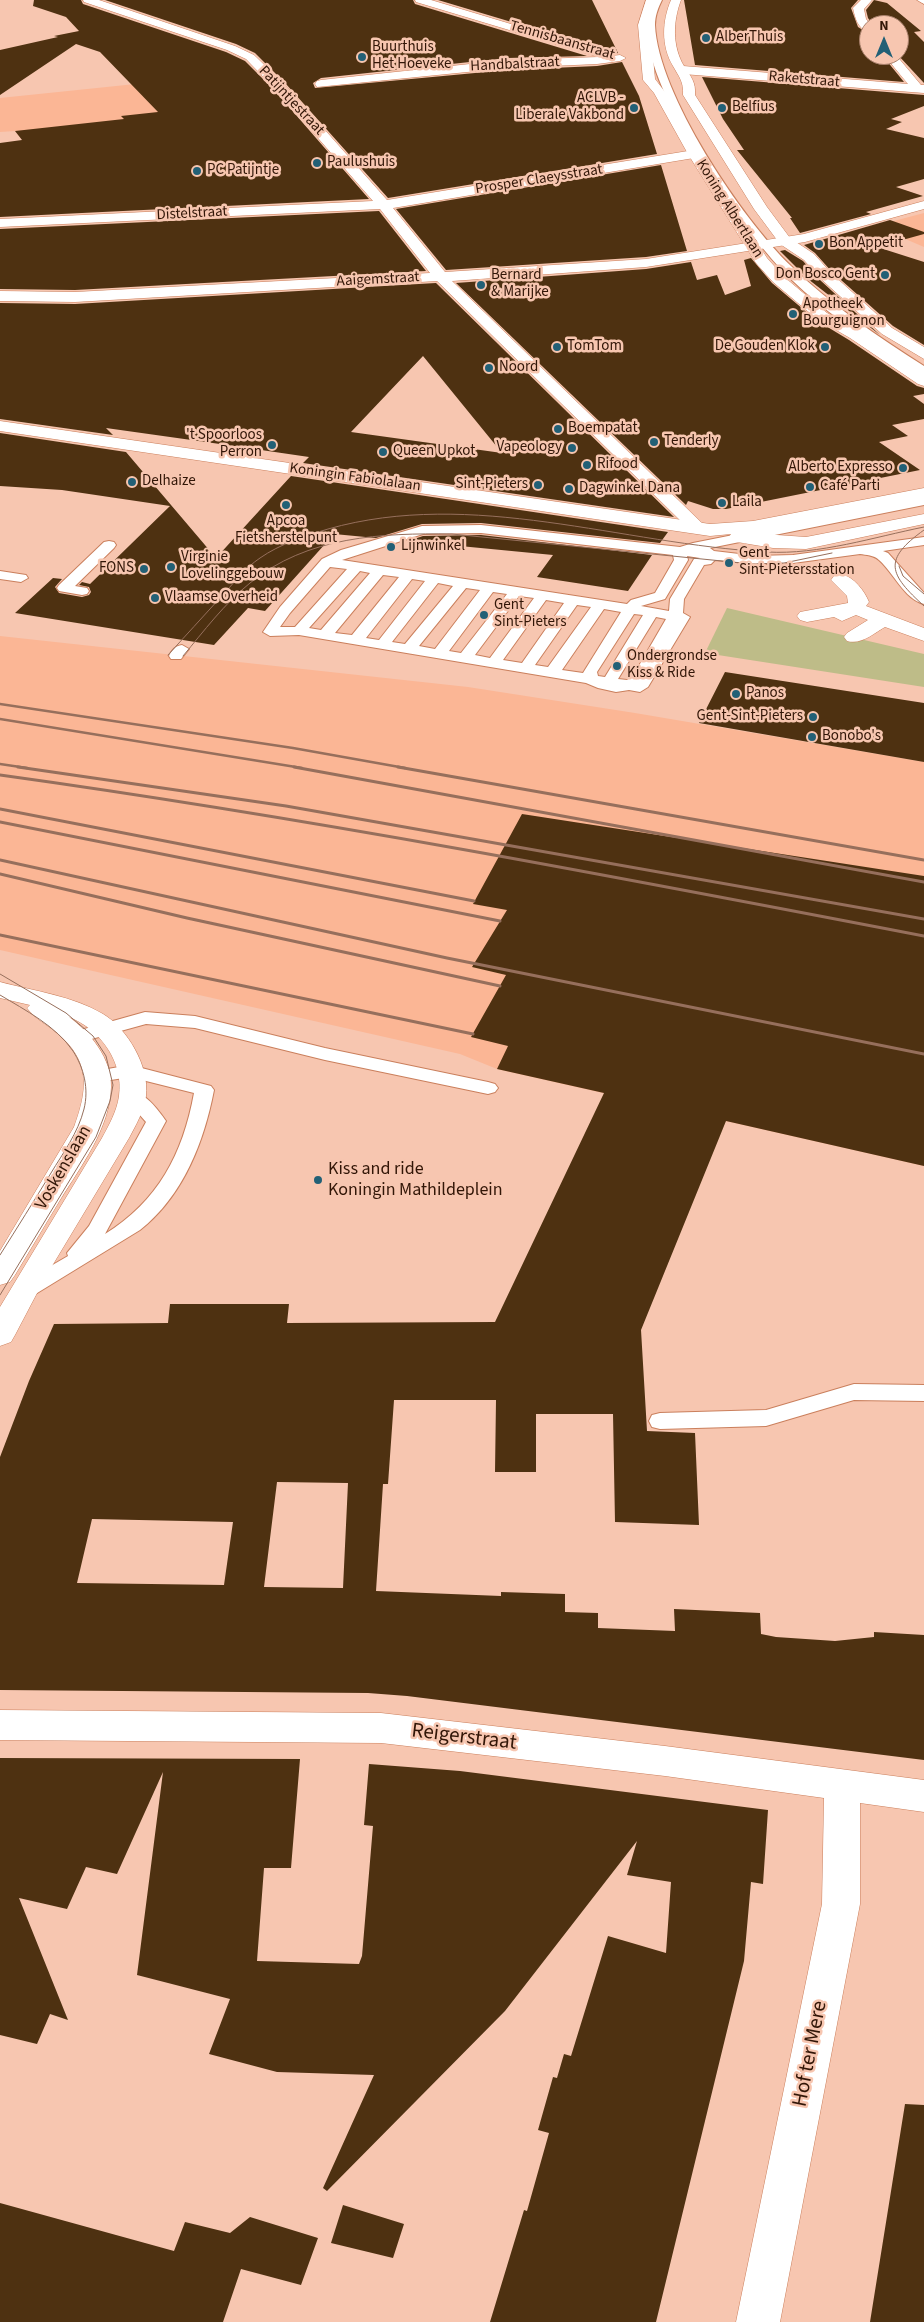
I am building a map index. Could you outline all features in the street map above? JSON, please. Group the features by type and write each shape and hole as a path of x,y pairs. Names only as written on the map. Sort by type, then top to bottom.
{"street":[{"name":"Patijntjestraat","path":"88,0 231,48 250,57 281,88 384,205 442,277 704,529"},
{"name":"Tennisbaanstraat","path":"420,0 647,58"},
{"name":"Koning Albertlaan","path":"651,0 644,25 649,80 659,92 694,154 770,244 809,257 826,276 878,321 887,332 924,354"},
{"name":"Koning Albertlaan","path":"647,58 669,27 671,11 676,0"},
{"path":"860,15 858,8 866,0"},
{"name":"Koning Albertlaan","path":"647,58 683,70 689,80 689,95 756,202 770,244"},
{"name":"Handbalstraat","path":"322,84 507,64 597,62 647,58"},
{"path":"899,65 921,89"},
{"name":"Raketstraat","path":"683,70 921,89"},
{"name":"Prosper Claeysstraat","path":"384,205 694,154"},
{"name":"Distelstraat","path":"0,223 384,205"},
{"name":"Aaigemstraat","path":"0,296 66,297 146,294 646,263 770,244 821,234 924,206"},
{"name":"Koning Albertlaan","path":"770,244 760,260 778,279 822,316 856,335 924,381"},
{"name":"Koningin Fabiolalaan","path":"0,426 704,529"},
{"path":"704,529 736,529 767,524 924,493"},
{"path":"704,529 720,534 792,543 819,541 924,519"},
{"path":"841,580 856,594 858,602 855,608"},
{"path":"813,622 855,608 883,619 921,644"},
{"path":"854,637 883,619"},
{"path":"11,993 79,1013 105,1028 123,1051 131,1084"},
{"name":"Voskenslaan","path":"7,1304 86,1135 98,1102 98,1076 89,1051 77,1037 53,1016 11,993"},
{"name":"Voskenslaan","path":"7,1304 118,1134 131,1084"},
{"name":"Reigerstraat","path":"0,1725 381,1728 842,1784 924,1796"},
{"name":"Hof ter Mere","path":"758,2322 841,1904 842,1784"}],"lane":[{"path":"658,0 650,26 647,58 674,106 739,211 770,244 803,284 840,315 924,372"},
{"path":"647,58 661,26 664,9 668,0"},
{"path":"770,244 834,300 924,363"},
{"path":"708,552 709,559 699,562 677,599 676,614 636,682 623,687 613,687 592,680 590,672 628,611 636,603 660,596 681,560 679,552 686,549 924,501"},
{"path":"686,549 697,548 708,552 924,510"},
{"path":"327,562 683,616 640,687 299,631 270,632 285,610 327,562 346,553 407,533 452,528 480,529 742,559 784,560 924,541"},
{"path":"844,551 924,528"},
{"path":"844,551 924,534"},
{"path":"82,591 64,588 109,545"},
{"path":"844,551 874,552 883,556 911,589 924,600"},
{"path":"299,631 356,567"},
{"path":"324,636 380,570"},
{"path":"0,575 21,578"},
{"path":"356,640 408,575"},
{"path":"382,645 434,579"},
{"path":"409,649 462,583"},
{"path":"440,654 489,587"},
{"path":"465,658 516,591"},
{"path":"494,664 543,595"},
{"path":"526,669 574,600"},
{"path":"552,673 600,604"},
{"path":"580,678 621,608"},
{"path":"609,682 652,612"},
{"path":"0,983 11,993"},
{"path":"77,1037 144,1018 194,1022 326,1054 488,1088"},
{"path":"7,1304 129,1228 152,1208 168,1187 193,1136 201,1111 204,1090 148,1074 131,1084"},
{"path":"60,1270 97,1230 156,1122 131,1084 98,1076"},
{"path":"660,1421 766,1418 854,1392 924,1392"}],"shaded area":[{"path":"242,73 281,113 22,139 15,131 0,132 0,98"},
{"name":"Don Bosco Gent","path":"924,213 924,247 875,226"},
{"path":"727,608 924,654 924,687 705,653"},
{"path":"0,636 468,687 924,762 924,1166 497,1069 460,1054 0,950"}],"building":[{"path":"34,0 81,0 83,4 226,52 245,61 276,92 369,199 0,217 0,143 22,140 15,131 124,119 121,116 158,112 100,52 76,44 0,95 0,50 79,31 66,17 33,6"},
{"path":"105,0 413,0 415,4 587,56 507,58 321,78 313,83 315,88 507,70 597,66 622,62 639,96 657,154 388,198 286,84 255,53 236,44"},
{"path":"438,0 592,0 618,53 608,55 605,50"},
{"path":"684,0 858,0 851,8 859,28 859,65 890,65 904,82 695,65"},
{"path":"874,0 887,3 902,15 867,15 866,10"},
{"path":"909,21 921,31 914,32 924,42 924,83 907,65 909,65"},
{"path":"702,77 924,95 924,106 891,119 902,122 886,129 924,138 924,179 896,187 923,196 866,212 871,214 800,233 790,218 792,218 737,150 744,150 723,119"},
{"path":"661,165 687,251 646,257 446,270 396,209"},
{"path":"379,211 426,271 75,290 0,289 0,229"},
{"path":"890,220 924,232 924,234 877,247 924,262 924,345 893,326 804,245"},
{"path":"785,250 803,261 820,280 880,335 808,279 780,251"},
{"path":"751,258 772,283 816,320 917,386 924,388 924,394 913,396 924,404 924,419 892,425 908,436 879,442 920,470 726,509 713,509 688,501 686,505 456,283 646,269 691,262 697,280 717,275 725,295 751,286 744,260"},
{"path":"436,283 674,517 303,463 309,457 227,445 106,428 113,435 0,419 0,303 75,304","holes":["423,356 502,453 351,432"]},
{"path":"0,433 126,452 216,558 291,476 668,532 660,543 481,523 422,524 376,538 334,534 265,611 248,608 214,645 15,613 53,578 62,579 55,587 59,593 82,597 89,595 91,592 89,587 79,585 82,582 90,584 170,506 62,490 0,486"},
{"path":"481,535 652,555 628,591 537,577 553,555 408,541 423,536"},
{"name":"Gent-Sint-Pieters","path":"725,672 924,703 924,762 699,723"},
{"path":"522,814 924,876 924,1166 726,1121 641,1330 647,1431 695,1433 699,1525 615,1522 613,1414 536,1414 536,1472 495,1472 496,1400 394,1400 388,1484 383,1484 376,1591 501,1596 501,1592 565,1594 565,1612 598,1613 598,1628 675,1631 674,1609 760,1613 761,1634 776,1637 835,1641 874,1637 874,1632 924,1635 924,1760 407,1696 368,1693 0,1690 0,1457 29,1381 54,1324 168,1323 170,1304 289,1304 287,1323 495,1322 604,1093 497,1069 508,1046 471,1037 506,975 472,967 507,910 473,904","holes":["277,1482 348,1483 343,1588 264,1587","92,1519 233,1522 224,1585 77,1583"]},
{"path":"0,1758 300,1759 291,1868 264,1868 257,1961 359,1964 362,1956 373,1826 364,1825 369,1764 460,1771 768,1810 763,1884 751,1882 744,1961 656,2322 490,2322 524,2210 527,2211 549,2133 538,2130 553,2077 557,2078 564,2054 571,2056 608,1936 666,1953 671,1882 627,1875 637,1841 505,2011 327,2191 323,2188 374,2075 277,2072 209,2054 230,1999 137,1975 163,1772 117,1874 86,1867 67,1909 19,1898 68,2020 50,2014 37,2044 0,2035"},
{"path":"905,2104 924,2105 924,2322 870,2322"},
{"path":"0,2203 174,2251 185,2222 230,2233 250,2217 318,2238 301,2285 241,2269 223,2322 0,2322"},
{"path":"343,2205 404,2224 393,2258 331,2243"}],"tram line":[{"path":"168,655 244,571 268,553 293,541 328,529 383,518 437,514 492,516 547,522 712,547 767,552 806,551 826,548 924,527"},
{"path":"924,530 901,550 896,559 895,567 903,585 924,606"},
{"path":"183,656 223,609 250,583 272,567 296,555 346,540 399,535 452,534 752,564 784,563 832,553"},
{"path":"899,566 903,576 924,594"},
{"path":"0,974 66,1013 93,1036 106,1056 113,1085 110,1101 96,1137 0,1295"},
{"path":"0,995 40,1019 66,1042 80,1064 86,1086 84,1109 74,1135 0,1255"}],"railway":[{"path":"0,704 293,748 405,768"},
{"path":"0,719 302,768"},
{"path":"0,764 27,768"},
{"path":"18,767 286,806 924,919"},
{"path":"294,767 924,882"},
{"path":"398,767 924,860"},
{"path":"0,775 348,829 578,870 924,936"},
{"path":"0,809 474,901"},
{"path":"0,822 500,921"},
{"path":"0,860 447,958 924,1054"},
{"path":"0,874 187,918 500,986"},
{"path":"0,935 473,1034"}],"place":[{"name":"AlberThuis","path":"706,38"},
{"name":"Buurthuis Het Hoeveke","path":"362,57"},
{"name":"ACLVB - Liberale Vakbond","path":"634,108"},
{"name":"Belfius","path":"722,108"},
{"name":"Paulushuis","path":"317,163"},
{"name":"PC Patijntje","path":"197,171"},
{"name":"Bon Appetit","path":"819,244"},
{"name":"Don Bosco Gent","path":"885,275"},
{"name":"Bernard & Marijke","path":"481,285"},
{"name":"Apotheek Bourguignon","path":"793,314"},
{"name":"TomTom","path":"557,347"},
{"name":"De Gouden Klok","path":"825,347"},
{"name":"Noord","path":"489,368"},
{"name":"Boempatat","path":"558,429"},
{"name":"Tenderly","path":"654,442"},
{"name":"'t Spoorloos Perron","path":"272,445"},
{"name":"Vapeology","path":"572,448"},
{"name":"Queen Upkot","path":"383,452"},
{"name":"Rifood","path":"587,465"},
{"name":"Alberto Expresso","path":"903,468"},
{"name":"Delhaize","path":"132,482"},
{"name":"Sint-Pieters","path":"538,485"},
{"name":"Café Parti","path":"810,487"},
{"name":"Dagwinkel Dana","path":"569,489"},
{"name":"Laila","path":"722,503"},
{"name":"Apcoa Fietsherstelpunt","path":"286,505"},
{"name":"Lijnwinkel","path":"391,547"},
{"name":"Gent Sint-Pietersstation","path":"729,563"},
{"name":"Virginie Lovelinggebouw","path":"171,567"},
{"name":"FONS","path":"144,569"},
{"name":"Vlaamse Overheid","path":"155,598"},
{"name":"Gent Sint-Pieters","path":"484,615"},
{"name":"Ondergrondse Kiss & Ride","path":"617,666"},
{"name":"Panos","path":"736,694"},
{"name":"Gent-Sint-Pieters","path":"813,717"},
{"name":"Bonobo's","path":"812,737"},
{"name":"Kiss and ride Koningin Mathildeplein","path":"318,1180"}]}
